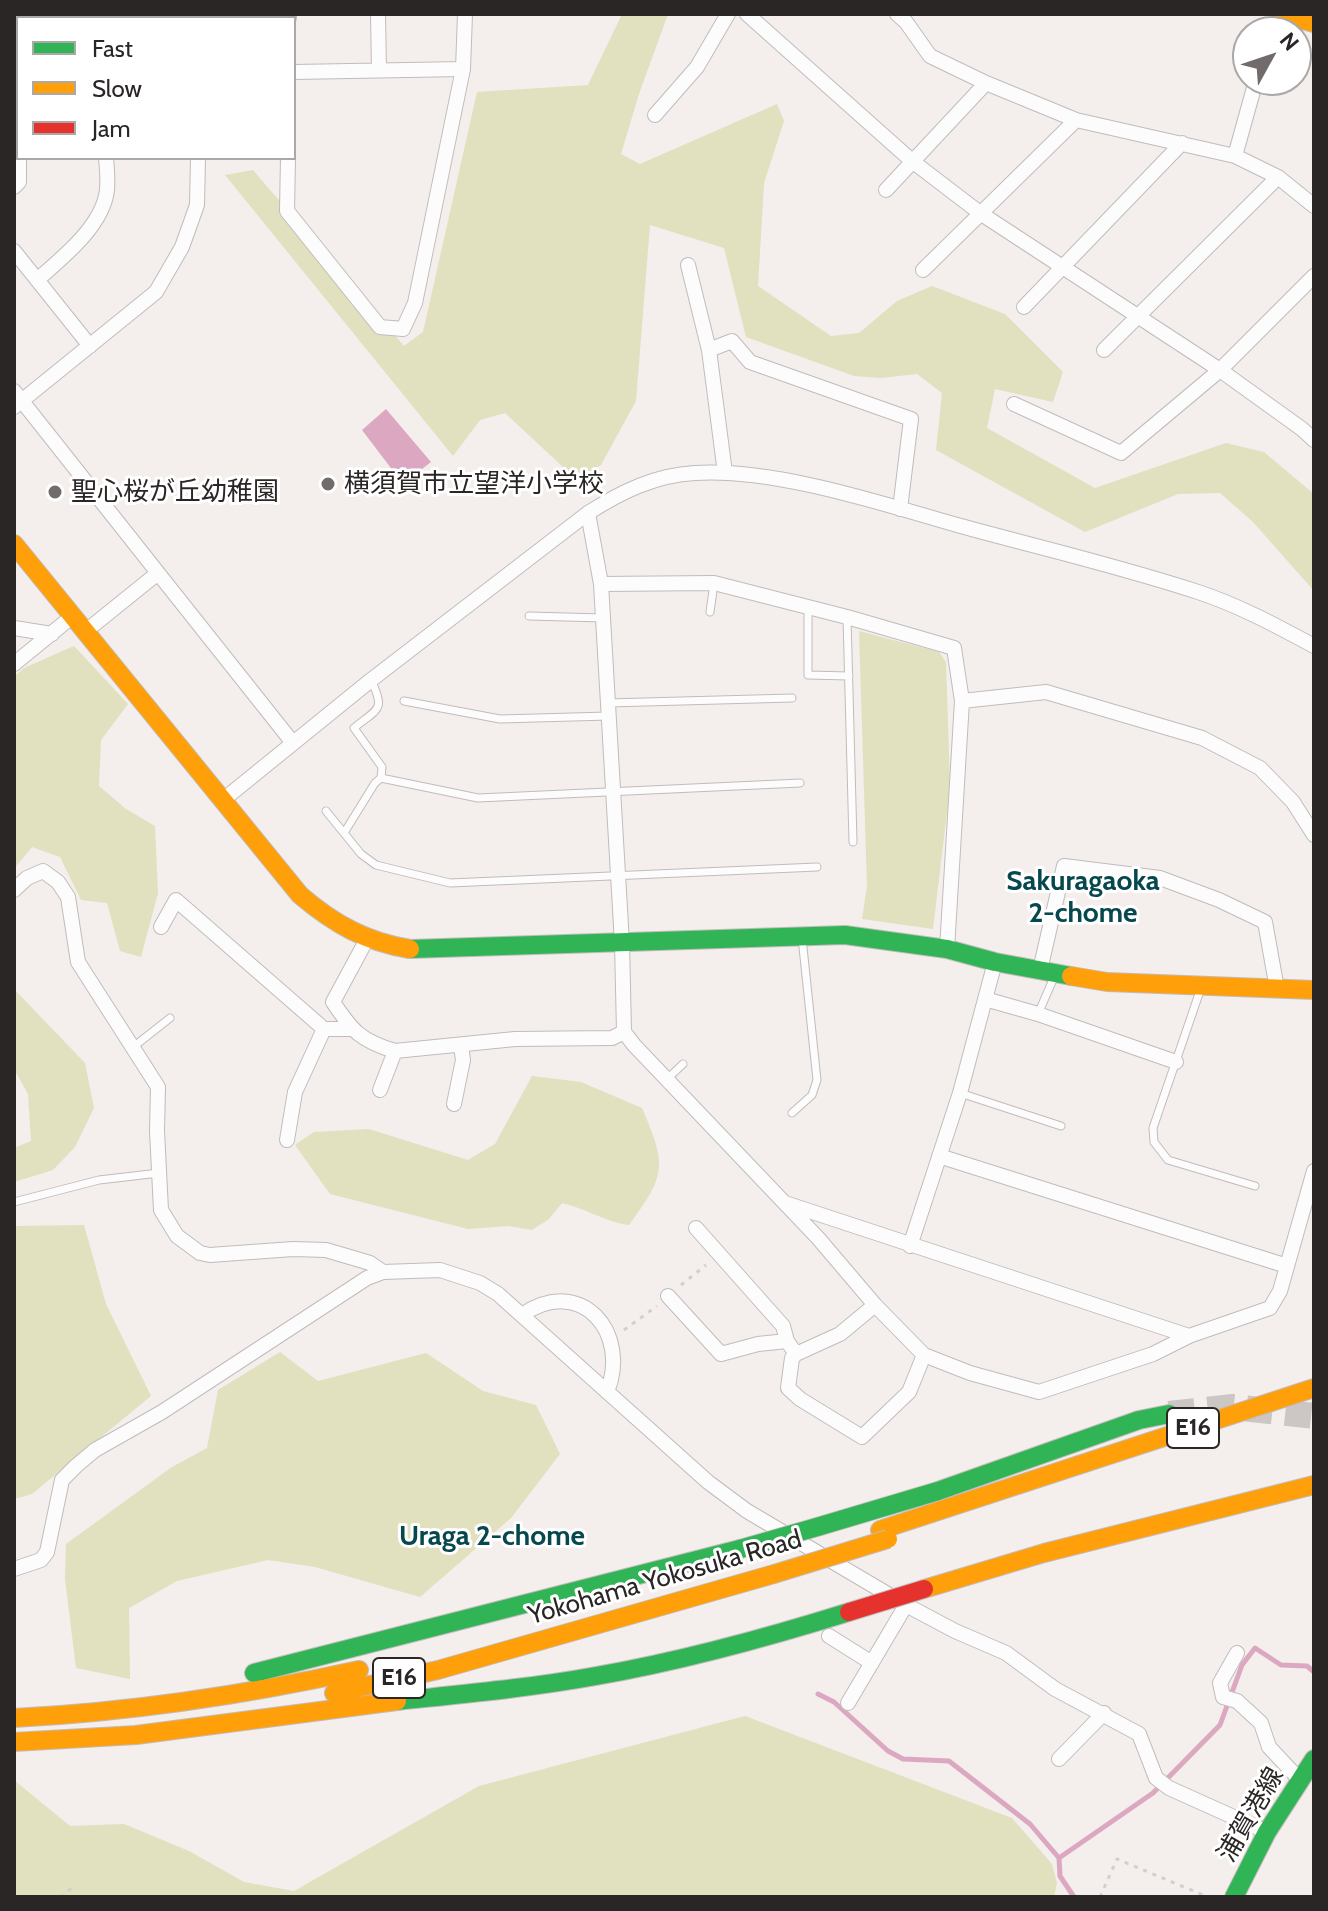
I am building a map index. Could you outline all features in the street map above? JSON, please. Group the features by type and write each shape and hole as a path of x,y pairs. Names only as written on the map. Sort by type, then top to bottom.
{"main road":[{"path":"1281,14 1314,23"},
{"path":"14,544 300,895 322,915 350,932 381,945 419,950 845,935 947,949 995,962 1107,982 1314,990"},
{"name":"Yokohama Yokosuka Road","path":"884,1535 1314,1388"},
{"name":"Yokohama Yokosuka Road","path":"14,1733 139,1724 229,1713 452,1666 884,1535 1314,1399"},
{"path":"14,1712 237,1678 740,1549 960,1484 1139,1420 1169,1414"},
{"path":"14,1742 176,1731 340,1707 514,1689 587,1678 720,1650 1058,1549 1314,1485"},
{"name":"Yokohama Yokosuka Road","path":"14,1718 191,1701 332,1676 458,1648 770,1569"},
{"name":"浦賀港線","path":"1234,1897 1267,1832 1314,1759"}],"street":[{"path":"378,14 379,70"},
{"path":"288,160 287,211 380,327 403,329 415,303 463,69 465,14"},
{"path":"655,115 697,67 728,14"},
{"path":"747,14 912,161 980,213 1220,370 1314,440"},
{"path":"897,14 930,56 986,83 1076,120 1235,156 1278,177 1314,206"},
{"path":"296,72 463,69"},
{"path":"886,190 986,83"},
{"path":"1235,156 1252,96"},
{"path":"923,270 1076,120"},
{"path":"1024,307 1182,143"},
{"path":"14,187 19,182 19,160"},
{"path":"37,280 74,247 92,225 107,193 106,160"},
{"path":"198,160 197,205 182,247 156,292 90,346 17,399 293,743"},
{"path":"1104,350 1278,177"},
{"path":"14,251 90,346"},
{"path":"688,265 709,350 725,473"},
{"path":"1014,404 1121,453 1220,370 1314,276"},
{"path":"709,350 732,341 750,362 911,419 900,509"},
{"path":"1302,429 1314,416"},
{"path":"223,800 371,680 588,513 616,496 655,479 693,473 725,473 788,482 900,509 1200,592 1314,646"},
{"path":"588,513 601,584 622,943 624,1032 665,1081 818,1238 875,1305 924,1355 970,1373 1039,1392 1153,1354 1189,1336 1270,1308 1280,1291 1314,1171"},
{"path":"86,631 158,573"},
{"path":"601,584 714,583 954,648 962,701 947,949"},
{"path":"14,664 74,615"},
{"path":"14,628 52,634"},
{"path":"962,701 1046,692 1202,738 1260,768 1293,802 1314,835"},
{"path":"1048,971 1064,866 1160,878 1219,900 1265,922 1277,989"},
{"path":"14,890 34,873 43,871 58,882 68,897 78,962 158,1087 161,1210 177,1236 200,1253 210,1255 293,1249 326,1250 370,1263 383,1272"},
{"path":"161,927 176,900 324,1029 351,1029"},
{"path":"367,939 333,1002 351,1029 362,1038 395,1051 515,1039 612,1038 624,1032"},
{"path":"910,1246 960,1093 995,962"},
{"path":"985,999 1176,1062"},
{"path":"287,1140 295,1092 324,1029"},
{"path":"454,1104 463,1060 461,1046"},
{"path":"380,1090 395,1051"},
{"path":"939,1156 1287,1266"},
{"path":"781,1202 1189,1336"},
{"path":"696,1228 783,1326 787,1341 796,1354"},
{"path":"14,1569 41,1560 47,1552 62,1480 95,1450 212,1380 367,1278 383,1272 440,1270 460,1275 498,1294 708,1482 747,1511 906,1605 1006,1653 1055,1689 1139,1734 1156,1778 1169,1788 1267,1832"},
{"path":"668,1296 721,1354 758,1344 787,1341"},
{"path":"522,1315 535,1306 557,1301 580,1305 594,1313 611,1338 615,1358 614,1375 607,1392"},
{"path":"875,1305 840,1334 796,1354 792,1358 788,1388 800,1399 862,1437 909,1392 924,1355"},
{"path":"848,1703 906,1605"},
{"path":"829,1636 872,1663"},
{"path":"1237,1653 1220,1683 1230,1699 1261,1723 1269,1747 1300,1780"},
{"path":"1059,1759 1104,1713"}],"lane":[{"path":"710,612 714,583"},
{"path":"808,606 808,675 849,676"},
{"path":"529,616 603,618"},
{"path":"847,617 853,842"},
{"path":"344,833 381,778 382,767 354,728 379,707 381,699 371,680"},
{"path":"404,701 500,719 792,698"},
{"path":"381,778 478,798 800,783"},
{"path":"326,811 361,854 376,865 450,883 817,867"},
{"path":"792,1113 812,1095 817,1080 802,936"},
{"path":"1038,1014 1048,971"},
{"path":"1202,986 1153,1128 1154,1142 1168,1160 1255,1186"},
{"path":"132,1048 170,1018"},
{"path":"665,1081 683,1064"},
{"path":"960,1093 1061,1126"},
{"path":"14,1202 99,1180 159,1173"}],"path":[{"path":"1100,1897 1117,1859 1208,1897"},
{"path":"60,1897 72,1888"}],"green space":[{"path":"622,14 668,14 621,154 640,164 777,104 784,121 764,183 758,286 831,336 859,333 897,301 932,286 1005,314 1063,372 1053,402 995,389 987,428 1095,488 1226,443 1264,452 1314,494 1314,591 1253,522 1220,493 1178,494 1085,532 936,450 942,393 917,374 881,378 854,376 746,337 724,248 650,225 636,401 601,465 577,480 505,413 480,420 453,456 225,175 253,170 404,346 423,332 477,92 588,85"},
{"path":"859,631 939,652 946,662 950,787 933,929 862,919 867,886"},
{"path":"74,646 128,704 101,740 99,786 126,809 155,826 158,893 141,957 120,951 107,903 81,900 60,857 32,847 14,869 14,677 24,668"},
{"path":"14,989 85,1063 94,1108 75,1147 53,1170 14,1182 14,1148 31,1141 28,1094 14,1069"},
{"path":"532,1076 581,1082 642,1108 656,1144 659,1170 650,1194 629,1225 562,1203 549,1219 532,1230 508,1226 468,1229 330,1194 295,1145 314,1132 369,1129 468,1160 495,1144"},
{"path":"84,1225 106,1304 151,1396 32,1494 14,1499 14,1226"},
{"path":"280,1352 318,1381 426,1353 483,1391 536,1405 560,1454 511,1518 420,1597 315,1567 268,1560 177,1581 129,1608 130,1679 76,1668 65,1579 66,1544 172,1467 207,1448 218,1390"},
{"path":"745,1716 1012,1818 1052,1864 1057,1883 1054,1897 14,1897 14,1780 70,1826 124,1824 189,1851 244,1882 294,1891 479,1786"}],"shaded area":[{"path":"386,409 431,462 403,484 362,430"}],"waterway":[{"path":"1059,1858 1153,1793 1220,1725 1242,1665 1255,1648 1281,1665 1307,1666 1314,1672"},
{"path":"818,1694 834,1702 888,1751 903,1759 949,1761 1030,1824 1059,1858 1060,1876 1074,1897"}],"tunnel":[{"path":"1169,1414 1233,1407 1314,1416"}],"traffic: fast":[{"path":"410,949 845,935 947,949 995,962 1071,976"},
{"path":"817,1527 938,1491 1139,1420 1169,1414"},
{"path":"740,1549 817,1527"},
{"path":"254,1673 740,1549"},
{"path":"397,1701 521,1687 628,1670 724,1648 849,1612"},
{"path":"1234,1897 1267,1832 1314,1759"}],"traffic: slow":[{"path":"1281,14 1314,23"},
{"path":"14,544 300,895 351,930 379,942 410,949"},
{"path":"1071,976 1107,982 1314,990"},
{"path":"880,1530 1314,1388"},
{"path":"924,1589 1044,1553 1314,1485"},
{"path":"774,1574 888,1539"},
{"path":"334,1693 438,1670 774,1574"},
{"path":"14,1718 188,1701 359,1670"},
{"path":"14,1742 136,1735 397,1701"}],"traffic: jam":[{"path":"849,1612 924,1589"}],"place":[{"name":"横須賀市立望洋小学校","path":"328,484"},
{"name":"聖心桜が丘幼稚園","path":"55,492"}],"district":[{"name":"Sakuragaoka 2-chome","path":"1083,898"},
{"name":"Uraga 2-chome","path":"492,1537"}]}
